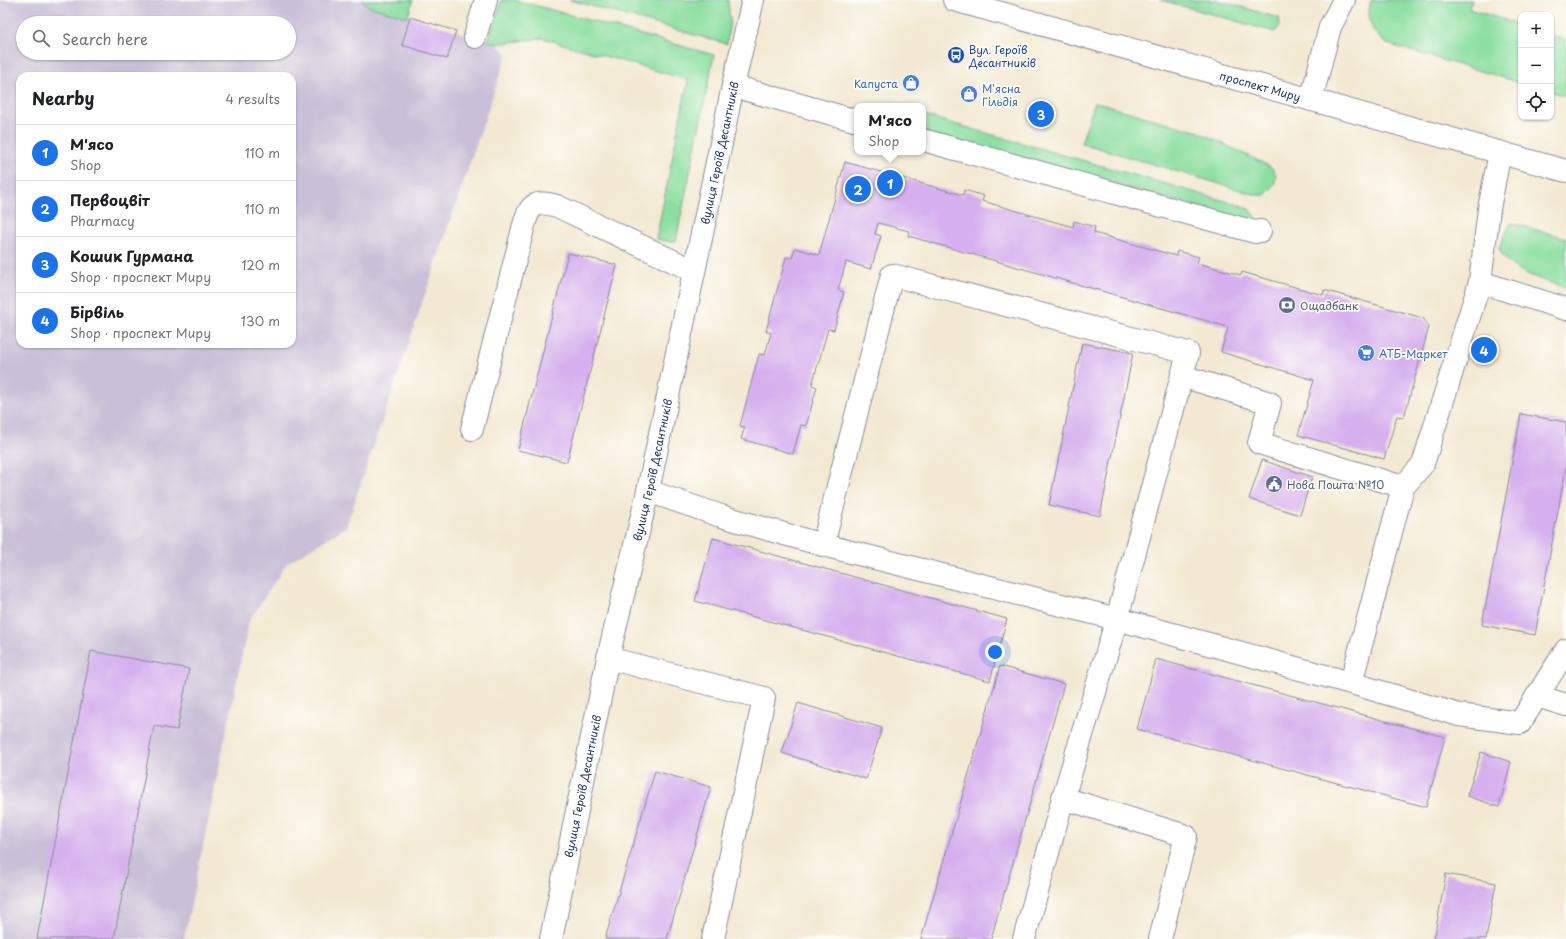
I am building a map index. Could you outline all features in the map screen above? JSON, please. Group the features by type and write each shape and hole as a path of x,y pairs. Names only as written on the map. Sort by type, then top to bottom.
{"street":[{"path":"475,37 486,0"},
{"name":"вулиця Героїв Десантників","path":"551,939 608,658 648,491 733,86 753,0"},
{"name":"проспект Миру","path":"954,0 1566,171"},
{"path":"1311,100 1330,27 1344,0"},
{"path":"733,86 854,120"},
{"path":"926,141 1255,232 1260,231"},
{"path":"1351,682 1403,487 1423,464 1479,267 1500,152"},
{"path":"472,430 524,225 528,211 536,204 545,202 557,206 694,271"},
{"path":"1479,267 1566,309"},
{"path":"823,545 892,275 1188,353 1117,619 1024,939"},
{"path":"1182,376 1270,403 1259,443 1403,487"},
{"path":"648,491 721,516 823,545 1117,619 1351,682 1459,715 1520,723 1566,650"},
{"path":"608,658 764,698 713,939"},
{"path":"1537,696 1566,705"},
{"path":"1064,798 1186,836 1160,939"}],"shaded area":[{"path":"0,0 362,0 370,7 411,17 497,44 507,54 346,527 287,563 249,621 184,939 0,939"}],"green space":[{"path":"362,0 413,0 408,17 370,7"},
{"path":"502,0 516,0 714,55 676,241 672,242 656,239 688,80 542,38 497,44 488,41"},
{"path":"570,0 728,0 730,21 727,44"},
{"path":"1161,0 1217,0 1279,18 1280,26 1275,32"},
{"path":"1371,0 1472,0 1469,9 1518,24 1518,82 1387,44 1377,35 1371,25 1369,13"},
{"path":"1554,36 1566,40 1566,96 1554,93"},
{"path":"1095,102 1199,132 1271,167 1276,175 1275,182 1271,189 1264,195 1257,195 1081,143"},
{"path":"926,116 1243,206 1253,212 1256,217 1251,221 926,133"},
{"path":"1511,223 1566,238 1566,288 1517,269 1503,256 1499,247"}],"building":[{"path":"410,17 456,31 447,59 402,45"},
{"path":"845,162 963,195 964,190 984,196 982,201 1073,227 1074,221 1095,227 1094,233 1176,256 1177,251 1199,257 1197,263 1241,275 1242,272 1323,295 1324,290 1423,318 1429,327 1404,417 1397,416 1384,459 1298,435 1314,380 1221,352 1228,327 908,236 909,231 878,223 875,234 881,236 871,269 846,262 838,290 844,292 834,330 828,329 812,385 817,387 806,426 801,425 793,454 741,439 745,427 740,426 759,354 765,355 771,333 766,331 786,257 792,258 795,248 819,255"},
{"path":"568,253 617,265 567,462 518,450"},
{"path":"1082,343 1133,353 1100,516 1049,505"},
{"path":"1521,414 1566,422 1566,467 1535,635 1482,625"},
{"path":"1262,460 1312,477 1300,515 1249,499"},
{"path":"713,538 1007,619 990,681 695,601"},
{"path":"91,651 189,669 177,730 154,726 114,939 37,939"},
{"path":"1156,659 1445,737 1426,807 1137,729"},
{"path":"1000,666 1064,684 991,939 921,939"},
{"path":"798,703 882,728 866,779 782,753"},
{"path":"1481,752 1511,762 1499,807 1467,796"},
{"path":"655,771 711,787 667,939 605,939"},
{"path":"1446,874 1496,883 1486,939 1434,939"}],"place":[{"name":"Вул. Героїв Десантників","path":"956,55"},
{"name":"Капуста","path":"911,83"},
{"name":"М'ясна Гільдія","path":"969,94"},
{"name":"Кошик Гурмана","path":"1041,114"},
{"name":"М'ясо","path":"890,183"},
{"name":"Первоцвіт","path":"858,189"},
{"name":"Ощадбанк","path":"1287,305"},
{"name":"Бірвіль","path":"1484,350"},
{"name":"АТБ-Маркет","path":"1366,353"},
{"name":"Нова Пошта №10","path":"1274,484"}]}
